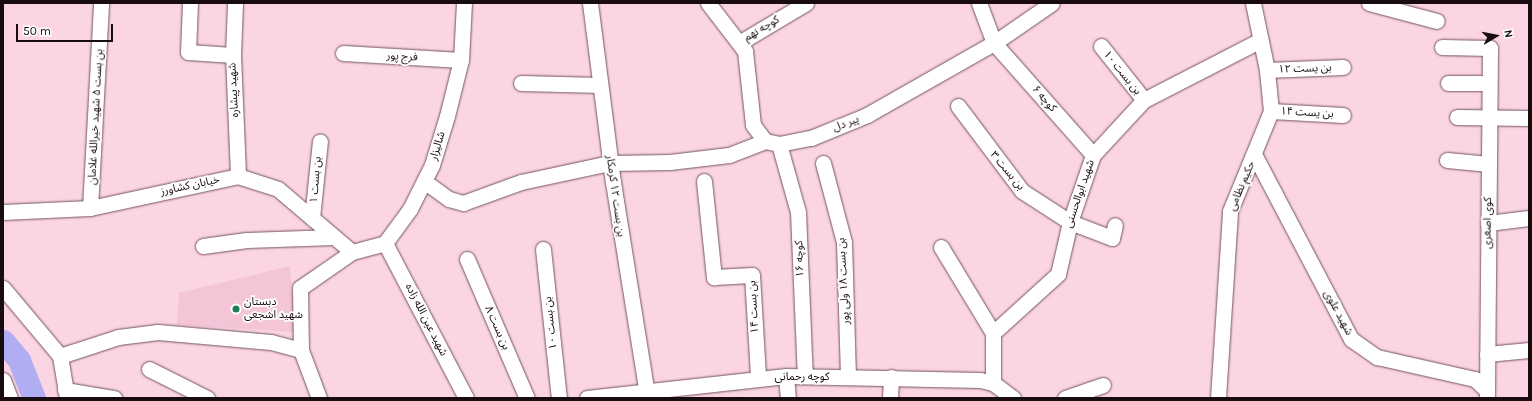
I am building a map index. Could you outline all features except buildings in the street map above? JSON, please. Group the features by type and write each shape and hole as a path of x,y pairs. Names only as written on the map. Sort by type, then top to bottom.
{"street":[{"name":"بن بست ۵ شهید خیرالله غلامان","path":"90,208 101,3"},
{"path":"190,3 188,52 233,55"},
{"name":"شهید پیشاره","path":"236,3 233,55 238,176"},
{"name":"شالیزار","path":"385,243 424,181 445,123 461,60 464,3"},
{"name":"بن بست ۱۲ کرمکار","path":"590,3 610,163 646,389"},
{"path":"708,3 745,50 753,125 772,143"},
{"name":"کوچه نهم","path":"739,43 806,3"},
{"path":"979,3 994,43"},
{"name":"پیر دل","path":"424,181 449,199 463,202 521,182 610,163 670,162 729,154 772,143 811,138 867,115 994,43 1052,3"},
{"name":"حکیم نظامی","path":"1218,398 1230,211 1255,156 1271,111 1267,70 1259,41 1253,3"},
{"path":"1369,3 1437,21"},
{"name":"شهید ابوالحسنی","path":"993,333 1058,274 1070,222 1093,155 1144,100 1259,41"},
{"name":"کوچه ۶","path":"994,43 1093,155"},
{"name":"بن بست ۱۰","path":"1101,46 1144,100"},
{"name":"کوی اصغری","path":"1442,47 1490,48 1487,394"},
{"name":"فرج پور","path":"343,53 461,60"},
{"name":"بن یست ۱۲","path":"1267,70 1343,67"},
{"path":"521,83 600,85"},
{"path":"1448,84 1489,83"},
{"name":"بن بست ۳","path":"958,106 1022,191 1070,222 1112,238 1115,225"},
{"name":"بن یست ۱۴","path":"1271,111 1343,115"},
{"path":"1457,117 1529,118"},
{"name":"بن بست ۱","path":"312,218 320,141"},
{"name":"کوچه ۱۶","path":"772,143 798,212 805,376"},
{"name":"شهید علوی","path":"1255,156 1351,339 1377,357 1475,379 1487,394"},
{"path":"1447,160 1488,164"},
{"name":"بن بست ۱۸ ولی پور","path":"823,163 844,242 848,377"},
{"name":"خیابان کشاورز","path":"3,212 90,208 238,176"},
{"path":"238,176 278,189 352,252"},
{"name":"بن بست ۱۴","path":"704,182 714,277 752,275 758,377"},
{"path":"1488,222 1529,218"},
{"path":"203,246 247,240 334,237"},
{"path":"320,398 301,350 300,288 352,252 385,243"},
{"name":"شهید عین الله زاده","path":"385,243 466,398"},
{"path":"941,247 993,333 993,383"},
{"name":"بن بست ۱۰","path":"543,249 559,398"},
{"name":"بن بست ۸","path":"467,259 527,398"},
{"path":"3,288 60,356 66,394 114,398"},
{"path":"60,356 118,337 158,332 271,342 301,350"},
{"path":"1487,354 1529,350"},
{"path":"149,369 206,398"},
{"path":"786,376 788,398"},
{"name":"کوچه رحمانی","path":"587,398 646,389 758,377 805,376 980,380 993,383 1013,398"},
{"path":"890,377 890,398"},
{"path":"3,380 10,398"},
{"path":"1064,398 1103,385"}],"shaded area":[{"name":"دبستان شهید اشجعی","path":"290,266 295,332 177,325 179,293"}],"waterway":[{"path":"3,341 19,360 34,398"}],"place":[{"name":"دبستان شهید اشجعی","path":"236,309"}]}
